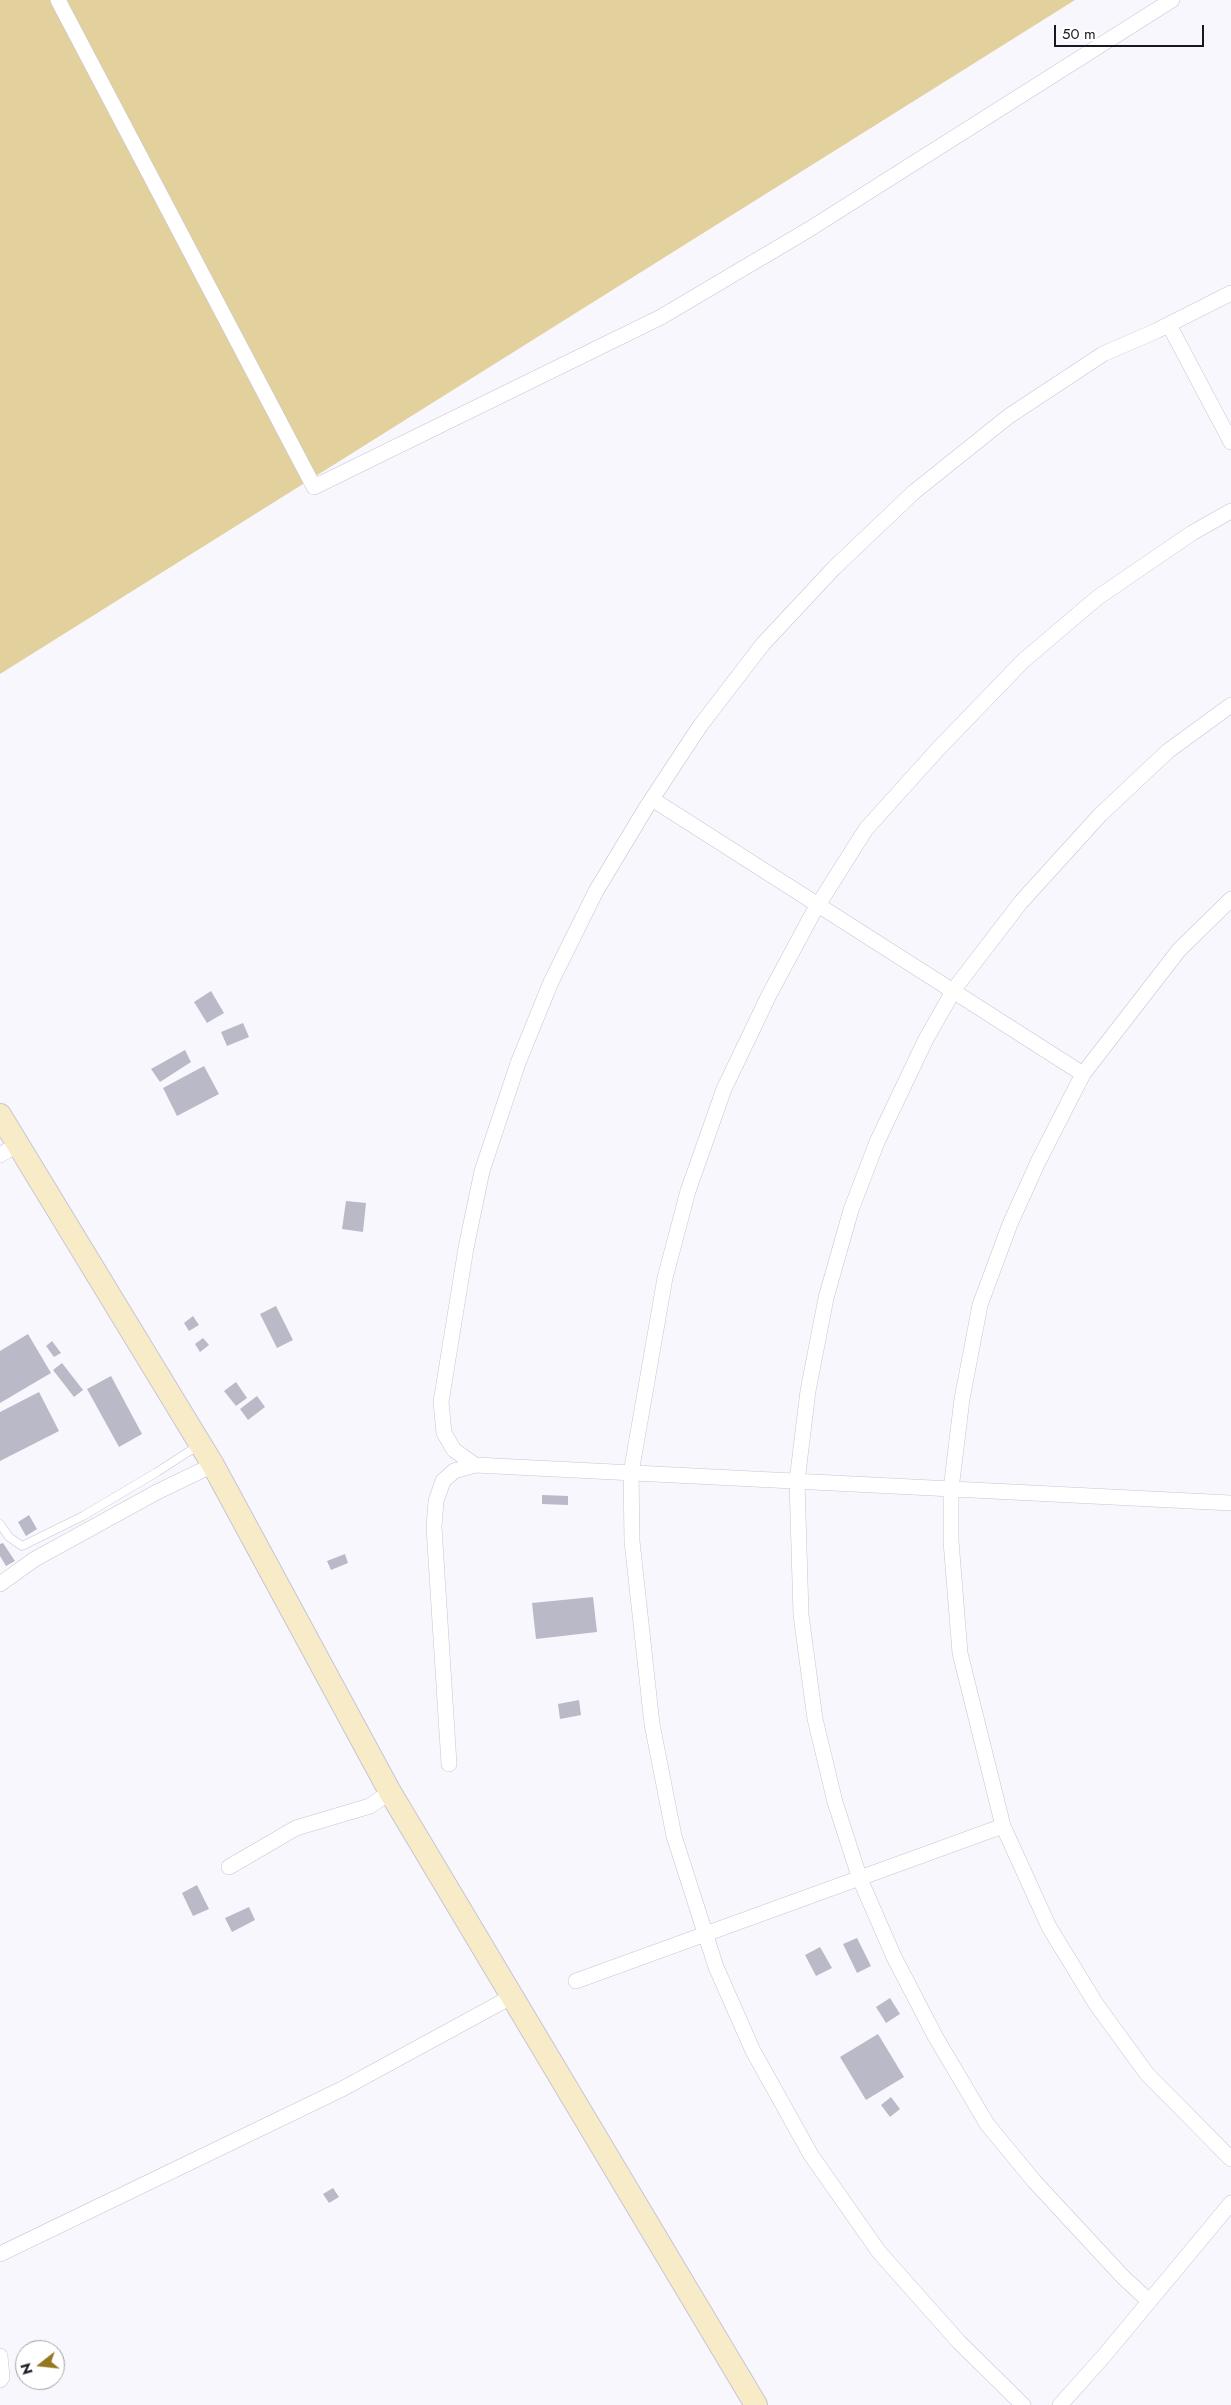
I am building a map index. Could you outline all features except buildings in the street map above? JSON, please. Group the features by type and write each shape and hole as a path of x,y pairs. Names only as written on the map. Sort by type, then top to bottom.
{"street":[{"path":"58,0 314,486 661,317 808,230 1172,0"},
{"path":"475,1466 454,1450 444,1432 441,1402 466,1248 482,1171 518,1063 551,982 596,891 652,799 700,726 763,644 834,568 914,492 1025,405 1103,354 1169,325 1231,292"},
{"path":"1169,325 1231,442"},
{"path":"1023,2405 959,2342 873,2244 811,2155 753,2051 716,1967 674,1836 652,1724 632,1541 631,1473 665,1278 688,1191 724,1089 769,995 824,896 866,829 939,748 1023,661 1097,598 1192,533 1231,511"},
{"path":"1149,2300 1123,2277 1034,2181 987,2124 935,2036 894,1957 860,1879 835,1802 815,1719 801,1615 797,1481 808,1391 826,1298 851,1210 877,1142 926,1039 955,988 1021,902 1093,822 1168,752 1231,705"},
{"path":"652,799 1083,1074"},
{"path":"1231,899 1179,950 1083,1074 1038,1162 1010,1224 980,1305 962,1398 951,1489 951,1541 960,1653 1003,1826 1049,1927 1096,2004 1147,2074 1231,2159"},
{"path":"0,1115 9,1150 213,1465 390,1792 511,1998 756,2405"},
{"path":"0,1584 36,1559 157,1492 213,1465"},
{"path":"449,1764 435,1547 436,1501 443,1481 454,1471 475,1466 1231,1503"},
{"path":"229,1867 296,1828 370,1806 390,1792"},
{"path":"576,1981 1003,1826"},
{"path":"0,2254 342,2089 511,1998"},
{"path":"1060,2405 1103,2357 1231,2204"},
{"path":"0,2356 2,2376 0,2380"}],"lane":[{"path":"0,1524 8,1537 22,1546 82,1516 158,1472 200,1444"}],"shaded area":[{"path":"0,0 1075,0 0,674"}]}
